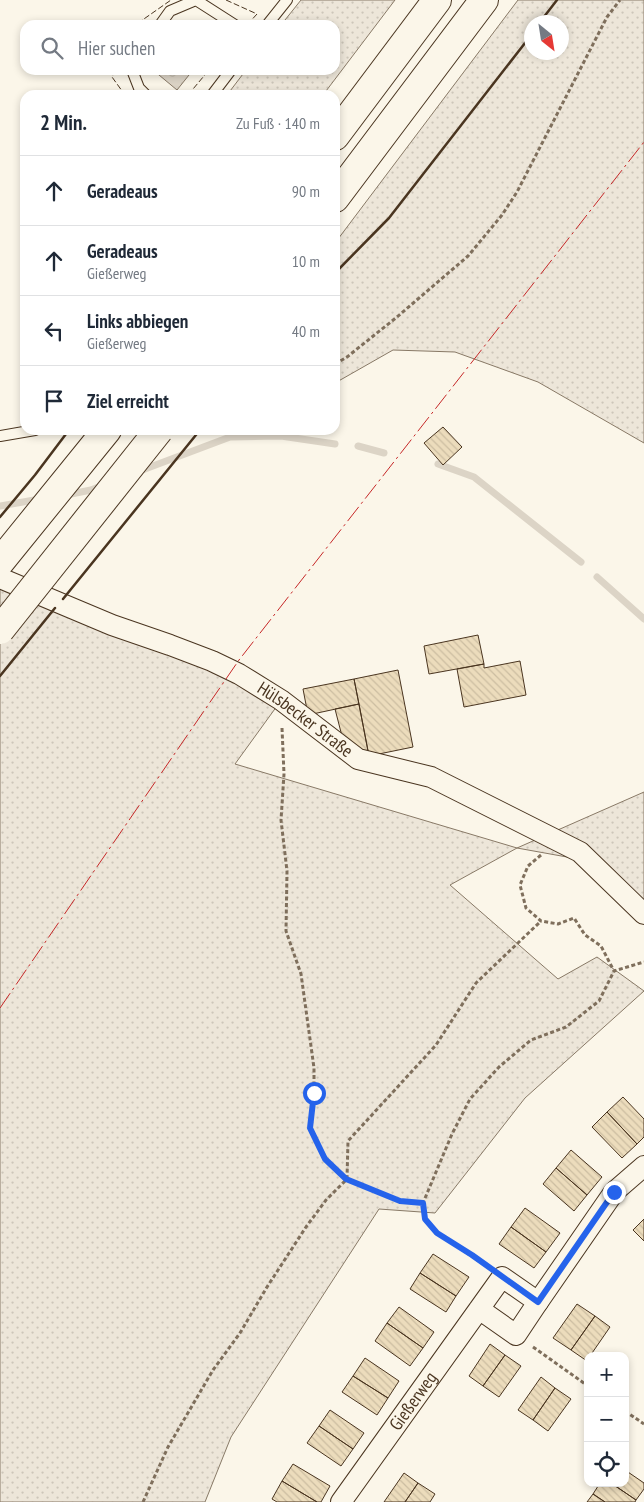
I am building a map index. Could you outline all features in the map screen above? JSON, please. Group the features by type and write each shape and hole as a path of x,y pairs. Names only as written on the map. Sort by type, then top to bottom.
{"highway":[{"path":"340,129 437,0"},
{"path":"340,191 484,0"},
{"path":"0,562 103,435"},
{"path":"0,630 155,435"}],"street":[{"name":"Hülsbecker Straße","path":"0,578 112,625 212,661 239,674 282,700 358,759 431,777 580,852 644,914"},
{"path":"479,1309 516,1335 614,1192 644,1166"},
{"path":"502,1277 538,1302"},
{"name":"Gießerweg","path":"350,1499 502,1277"}],"lane":[{"path":"164,20 170,11 196,0 228,20"},
{"path":"271,20 287,0"},
{"path":"134,75 141,90"},
{"path":"216,90 227,75"},
{"path":"0,436 20,433"}],"path":[{"path":"340,361 447,275 468,256 502,215 517,192 608,17 620,0"},
{"path":"282,700 284,774 281,820 287,871 286,931 300,974 314,1068 314,1093 310,1128 325,1159 346,1179 400,1201 423,1203"},
{"path":"545,848 541,855 528,866 520,885 526,908 541,921 558,924 574,918 584,935 601,946 614,971"},
{"path":"143,1502 168,1447 213,1370 240,1333 306,1227 326,1200 346,1179 348,1142 436,1045 476,983 541,921"},
{"path":"502,1277 437,1233 425,1219 423,1203 452,1134 470,1099 499,1067 531,1040 566,1027 599,1001 614,971 644,962"},
{"path":"516,1335 584,1383"},
{"path":"629,1414 644,1424"}],"shaded area":[{"path":"301,0 395,0 340,73 340,20 285,20"},
{"path":"518,0 644,0 644,443 538,382 455,352 393,350 340,380 340,236"},
{"path":"242,75 338,75 327,90 231,90"},
{"path":"0,581 214,667 277,706 235,764 517,848 450,885 558,979 597,957 644,991 525,1098 435,1213 379,1209 231,1437 205,1502 0,1502"},
{"path":"644,792 644,919 578,859 517,848"}],"water":[{"path":"159,75 189,75 177,90"}],"building":[{"path":"443,427 462,447 443,465 424,443"},
{"path":"478,635 484,664 429,674 424,646"},
{"path":"520,661 526,695 464,707 457,669 484,664 484,668"},
{"path":"398,670 413,747 369,756 354,679"},
{"path":"354,679 359,704 308,715 303,689"},
{"path":"359,704 369,756 344,744 335,709"},
{"path":"623,1097 644,1119 644,1137 637,1144 607,1112"},
{"path":"607,1112 637,1144 622,1158 592,1127"},
{"path":"571,1150 602,1177 587,1195 556,1168"},
{"path":"556,1168 587,1195 574,1211 543,1184"},
{"path":"525,1208 560,1233 546,1252 511,1227"},
{"path":"644,1219 644,1241 633,1230"},
{"path":"511,1227 546,1252 534,1268 499,1244"},
{"path":"433,1254 469,1277 456,1296 420,1273"},
{"path":"420,1273 456,1296 446,1312 410,1289"},
{"path":"577,1304 595,1316 571,1350 553,1338"},
{"path":"399,1307 434,1332 423,1348 387,1323"},
{"path":"595,1316 610,1327 593,1352 584,1352 584,1359 571,1350"},
{"path":"387,1323 423,1348 410,1366 375,1341"},
{"path":"490,1344 505,1355 483,1386 469,1376"},
{"path":"505,1355 521,1366 499,1397 483,1386"},
{"path":"365,1358 399,1381 388,1398 353,1376"},
{"path":"353,1376 388,1398 377,1415 342,1392"},
{"path":"541,1377 555,1388 533,1420 518,1410"},
{"path":"555,1388 571,1399 548,1431 533,1420"},
{"path":"330,1410 364,1433 353,1449 319,1426"},
{"path":"319,1426 353,1449 341,1466 307,1443"},
{"path":"293,1464 330,1486 321,1502 317,1502 282,1481"},
{"path":"404,1473 418,1483 405,1502 384,1502"},
{"path":"629,1473 644,1483 644,1489 636,1500 617,1487 629,1487"},
{"path":"282,1481 317,1502 277,1502 272,1499"},
{"path":"418,1483 435,1494 430,1502 405,1502"},
{"path":"597,1487 617,1487 636,1500 635,1502 605,1502 593,1494"},
{"path":"593,1494 605,1502 587,1502"}],"waterway":[{"path":"137,472 230,437 281,436 335,444"},
{"path":"358,446 384,453"},
{"path":"438,464 474,477 581,562"},
{"path":"66,495 101,486"},
{"path":"0,506 40,499"},
{"path":"597,577 644,619"}],"fence":[{"path":"142,20 171,0"},
{"path":"226,0 257,14 252,20"},
{"path":"113,75 112,77 121,90"},
{"path":"192,90 205,75"}],"wall":[{"path":"545,15 557,0"},
{"path":"340,268 389,218 524,44"},
{"path":"0,517 65,435"},
{"path":"63,599 196,435"},
{"path":"0,676 55,608"}],"power":[{"path":"0,1008 239,660 644,142"}],"route":[{"path":"314,1093 310,1128 325,1159 346,1179 400,1201 423,1203 425,1219 437,1233 472,1255 538,1302 614,1192"}]}
